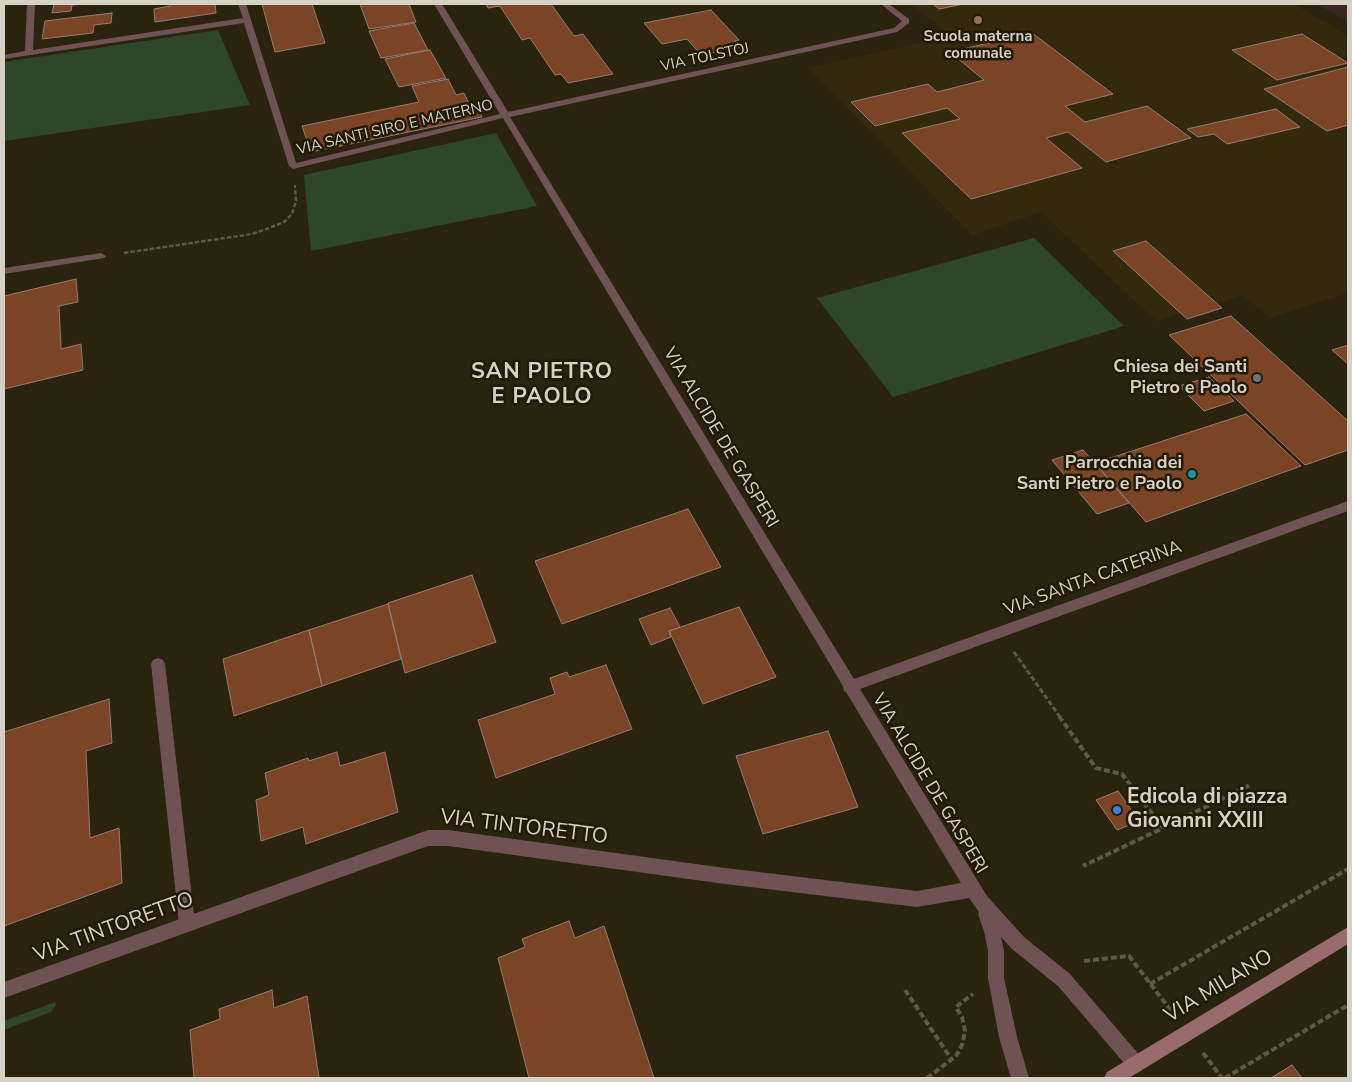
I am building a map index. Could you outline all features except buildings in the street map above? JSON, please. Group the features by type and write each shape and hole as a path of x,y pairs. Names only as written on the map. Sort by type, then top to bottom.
{"main road":[{"name":"VIA MILANO","path":"1113,1078 1348,935"}],"street":[{"path":"29,53 31,4"},
{"name":"VIA SANTI SIRO E MATERNO","path":"242,4 293,166 506,115"},
{"name":"VIA ALCIDE DE GASPERI","path":"438,4 977,896 992,931 996,951 996,978 1008,1037 1020,1078"},
{"name":"VIA TOLSTOJ","path":"506,115 897,30 906,21 885,4"},
{"path":"4,57 246,20"},
{"path":"4,271 102,256"},
{"name":"VIA SANTA CATERINA","path":"850,687 1348,506"},
{"path":"158,664 187,924"},
{"name":"VIA TINTORETTO","path":"4,990 428,838 448,838 725,876 917,899 977,896"},
{"name":"VIA ALCIDE DE GASPERI","path":"977,896 1018,944 1048,965 1076,992 1136,1064"}],"path":[{"path":"102,256 252,234 284,222 292,214 296,201 293,166"},
{"path":"1001,633 1096,768 1122,774 1164,828"},
{"path":"1083,866 1250,785"},
{"path":"1150,984 1348,869"},
{"path":"1130,956 1165,1004"},
{"path":"905,990 952,1060"},
{"path":"927,1078 952,1060 962,1044 965,1031 962,1017 956,1007 965,999"},
{"path":"1224,1078 1348,1005"}],"shaded area":[{"path":"911,4 1294,4 1348,36 1348,293 1270,318 1243,295 1156,321 1041,212 972,235 809,68 951,36"},
{"path":"1317,4 1348,4 1348,22"}],"green space":[{"path":"218,30 250,105 4,141 4,62"},
{"path":"496,133 537,206 311,251 304,175"},
{"path":"1034,238 1124,326 893,397 817,298"},
{"path":"55,1002 56,1005 51,1012 4,1030 4,1021"}],"place":[{"name":"Scuola materna comunale","path":"978,20"},
{"name":"Chiesa dei Santi Pietro e Paolo","path":"1257,378"},
{"name":"Parrocchia dei Santi Pietro e Paolo","path":"1192,474"},
{"name":"Edicola di piazza Giovanni XXIII","path":"1117,810"}],"district":[{"name":"SAN PIETRO E PAOLO","path":"542,386"}]}
